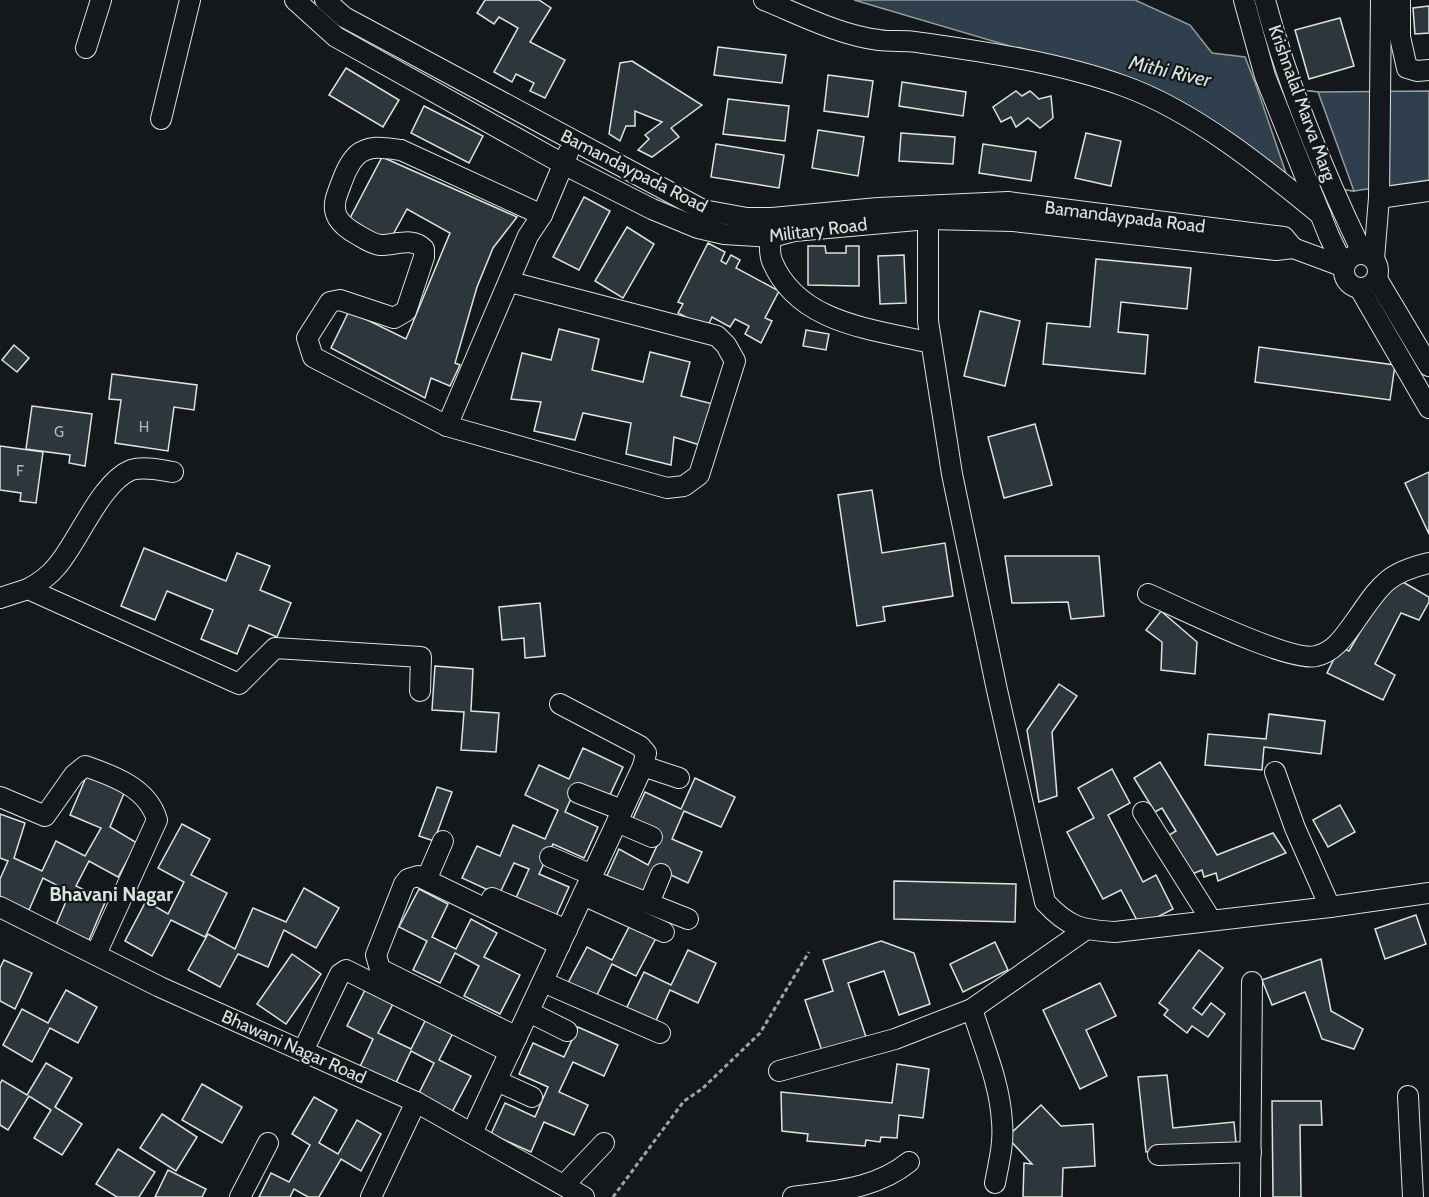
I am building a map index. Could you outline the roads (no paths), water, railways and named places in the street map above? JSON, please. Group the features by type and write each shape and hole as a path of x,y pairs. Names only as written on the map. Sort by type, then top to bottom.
{"street":[{"path":"86,48 101,0"},
{"path":"161,119 190,0"},
{"name":"Military Road","path":"295,0 336,37 563,164 652,209 747,227 794,231 878,215 928,219 1084,220 1195,233"},
{"name":"Bamandaypada Road","path":"325,0 344,17 574,140 700,219"},
{"path":"764,0 838,31 880,40 913,41 1059,67 1125,87 1161,103 1211,134 1319,211"},
{"path":"1244,0 1264,76 1344,267 1347,281 1360,289 1429,408"},
{"name":"Krishnalal Marva Marg","path":"1265,0 1287,71 1340,206 1369,256"},
{"path":"1360,289 1367,288 1377,279 1379,271 1369,256 1379,195 1381,0"},
{"path":"1400,0 1400,38 1407,68 1417,71 1429,70"},
{"path":"500,129 511,106"},
{"path":"447,426 528,236 542,215 574,140"},
{"path":"510,282 717,336 722,340 735,361 699,475 684,486 667,488 447,426 313,357 307,338 330,302 340,300 394,318 400,316 406,311 424,256 424,249 420,245 402,242 379,245 341,225 335,216 334,202 351,162 364,150 379,147 401,150 542,215"},
{"path":"1379,195 1429,191"},
{"name":"Bamandaypada Road","path":"878,215 1008,202 1084,220"},
{"path":"928,219 928,321 952,474 997,690 1045,902 1061,920 1086,930 1115,932 1330,908 1429,893"},
{"path":"772,228 771,259 789,288 803,304 831,318 932,343"},
{"name":"Bamandaypada Road","path":"1195,233 1284,237 1293,248 1344,267"},
{"path":"1344,267 1348,259 1369,256"},
{"path":"1377,279 1429,366"},
{"path":"0,598 28,589 58,566 116,481 130,471 143,468 173,472"},
{"path":"1148,594 1285,652 1315,657 1338,645 1383,583 1406,569 1429,563"},
{"path":"28,589 238,684 275,648 421,657 420,691"},
{"path":"472,1133 643,766 646,753 639,746 560,705"},
{"path":"0,797 45,816 74,775 85,766 107,773 135,789 153,805 157,820 96,954"},
{"path":"643,766 679,778"},
{"path":"1275,772 1294,828 1330,908"},
{"path":"578,793 652,837"},
{"path":"1143,812 1211,920"},
{"path":"443,841 422,868 564,937"},
{"path":"550,857 664,932"},
{"path":"649,903 661,874"},
{"path":"514,1045 380,969 376,955 404,884 408,879 418,876 564,937"},
{"path":"589,883 649,903 688,920"},
{"name":"Bhawani Nagar Road","path":"0,908 160,987 416,1102 584,1197"},
{"path":"779,1071 895,1039 972,1008 1086,930"},
{"path":"303,1051 340,974 346,970 514,1045"},
{"path":"543,982 660,1033"},
{"path":"1250,1197 1252,982"},
{"path":"972,1008 993,1072 1002,1121 1002,1150 995,1183"},
{"path":"528,1012 567,1031"},
{"path":"497,1081 532,1097"},
{"path":"1408,1096 1413,1197"},
{"path":"371,1197 416,1102"},
{"path":"240,1197 268,1143"},
{"path":"564,1185 604,1143"},
{"path":"1158,1155 1251,1152"},
{"path":"793,1197 844,1191 879,1181 909,1162"}],"water":[{"name":"Mithi River","path":"854,0 1135,0 1190,25 1212,53 1245,57 1256,85 1318,92 1429,91 1429,180 1354,191 1289,182 1152,88"}],"district":[{"name":"Bhavani Nagar","path":"111,894"}]}
